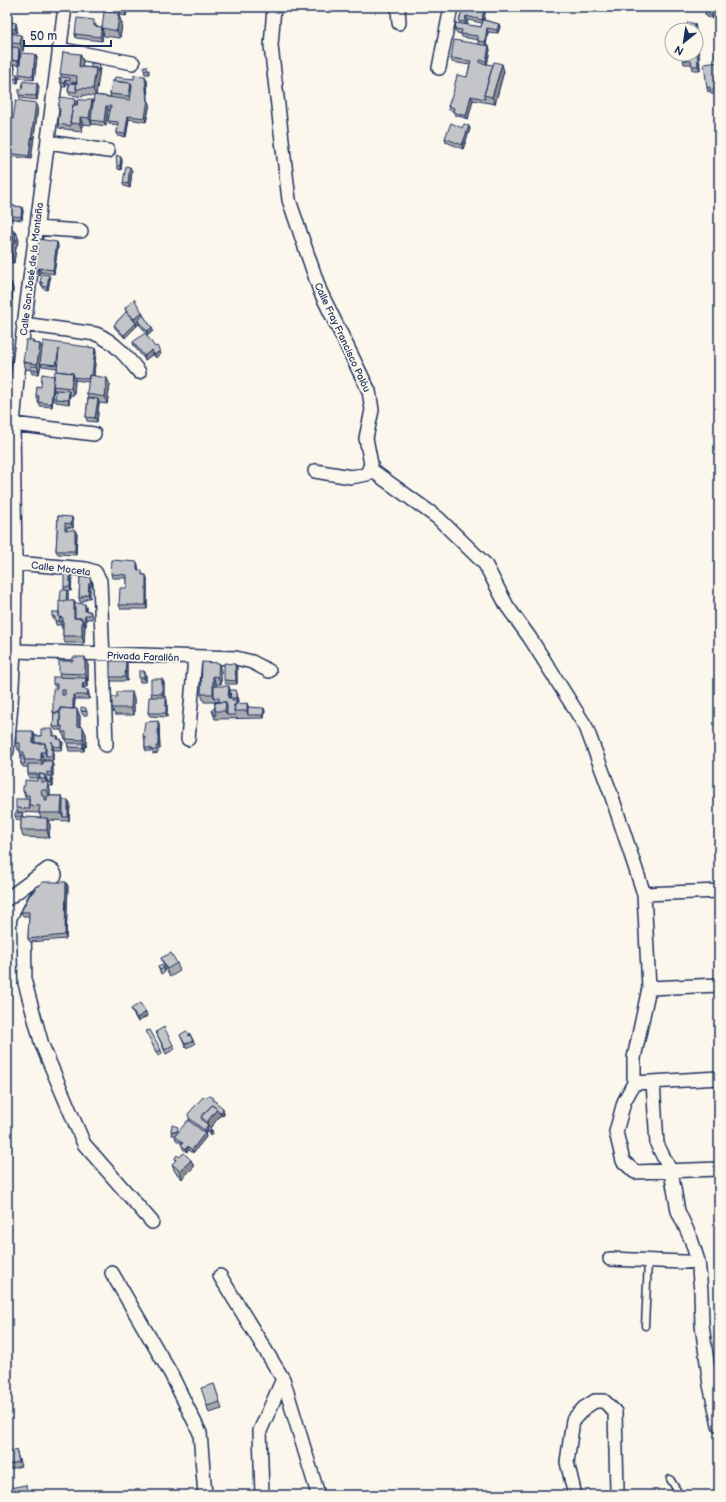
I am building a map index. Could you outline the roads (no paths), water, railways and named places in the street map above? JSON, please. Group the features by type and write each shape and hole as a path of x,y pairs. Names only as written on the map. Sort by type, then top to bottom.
{"street":[{"name":"Calle San José de la Montaña","path":"7,751 14,652 15,563 13,424 23,324 65,7"},
{"name":"Calle Fray Francisco Palóu","path":"274,7 271,46 289,200 320,291 369,391 372,410 366,438 371,464 370,469"},
{"path":"398,7 399,23"},
{"path":"439,68 451,7"},
{"path":"59,49 133,63"},
{"path":"48,142 108,152"},
{"path":"36,228 81,232"},
{"path":"23,324 96,334 105,338 126,356 139,372"},
{"path":"13,424 94,434"},
{"path":"316,472 351,477 367,474 370,469 438,518 485,564 507,606 530,638 586,727 611,794 644,894 648,988 634,1058 634,1083 624,1102 616,1132 623,1161 635,1172 671,1172 719,1169"},
{"name":"Calle Moceta","path":"15,563 86,569 95,572 100,581 104,654"},
{"name":"Privada Farallón","path":"14,652 236,658 252,662 269,671"},
{"path":"104,654 106,745"},
{"path":"188,739 195,658"},
{"path":"7,899 48,869 53,871 55,875 35,899 24,922 24,983 42,1045 84,1144 152,1222"},
{"path":"644,894 719,891"},
{"path":"648,988 719,985"},
{"path":"634,1083 719,1078"},
{"path":"653,1082 657,1144 671,1172 678,1211 689,1232 698,1261 702,1325 710,1385 719,1425"},
{"path":"610,1259 683,1262 698,1261"},
{"path":"112,1273 171,1374 200,1434 205,1495"},
{"path":"220,1276 283,1379 317,1495"},
{"path":"262,1495 260,1431 283,1379"},
{"path":"575,1495 567,1462 573,1420 584,1408 595,1401 604,1401 615,1412 617,1490"}],"lane":[{"path":"645,1326 648,1261"},
{"path":"670,1478 680,1495"}]}
